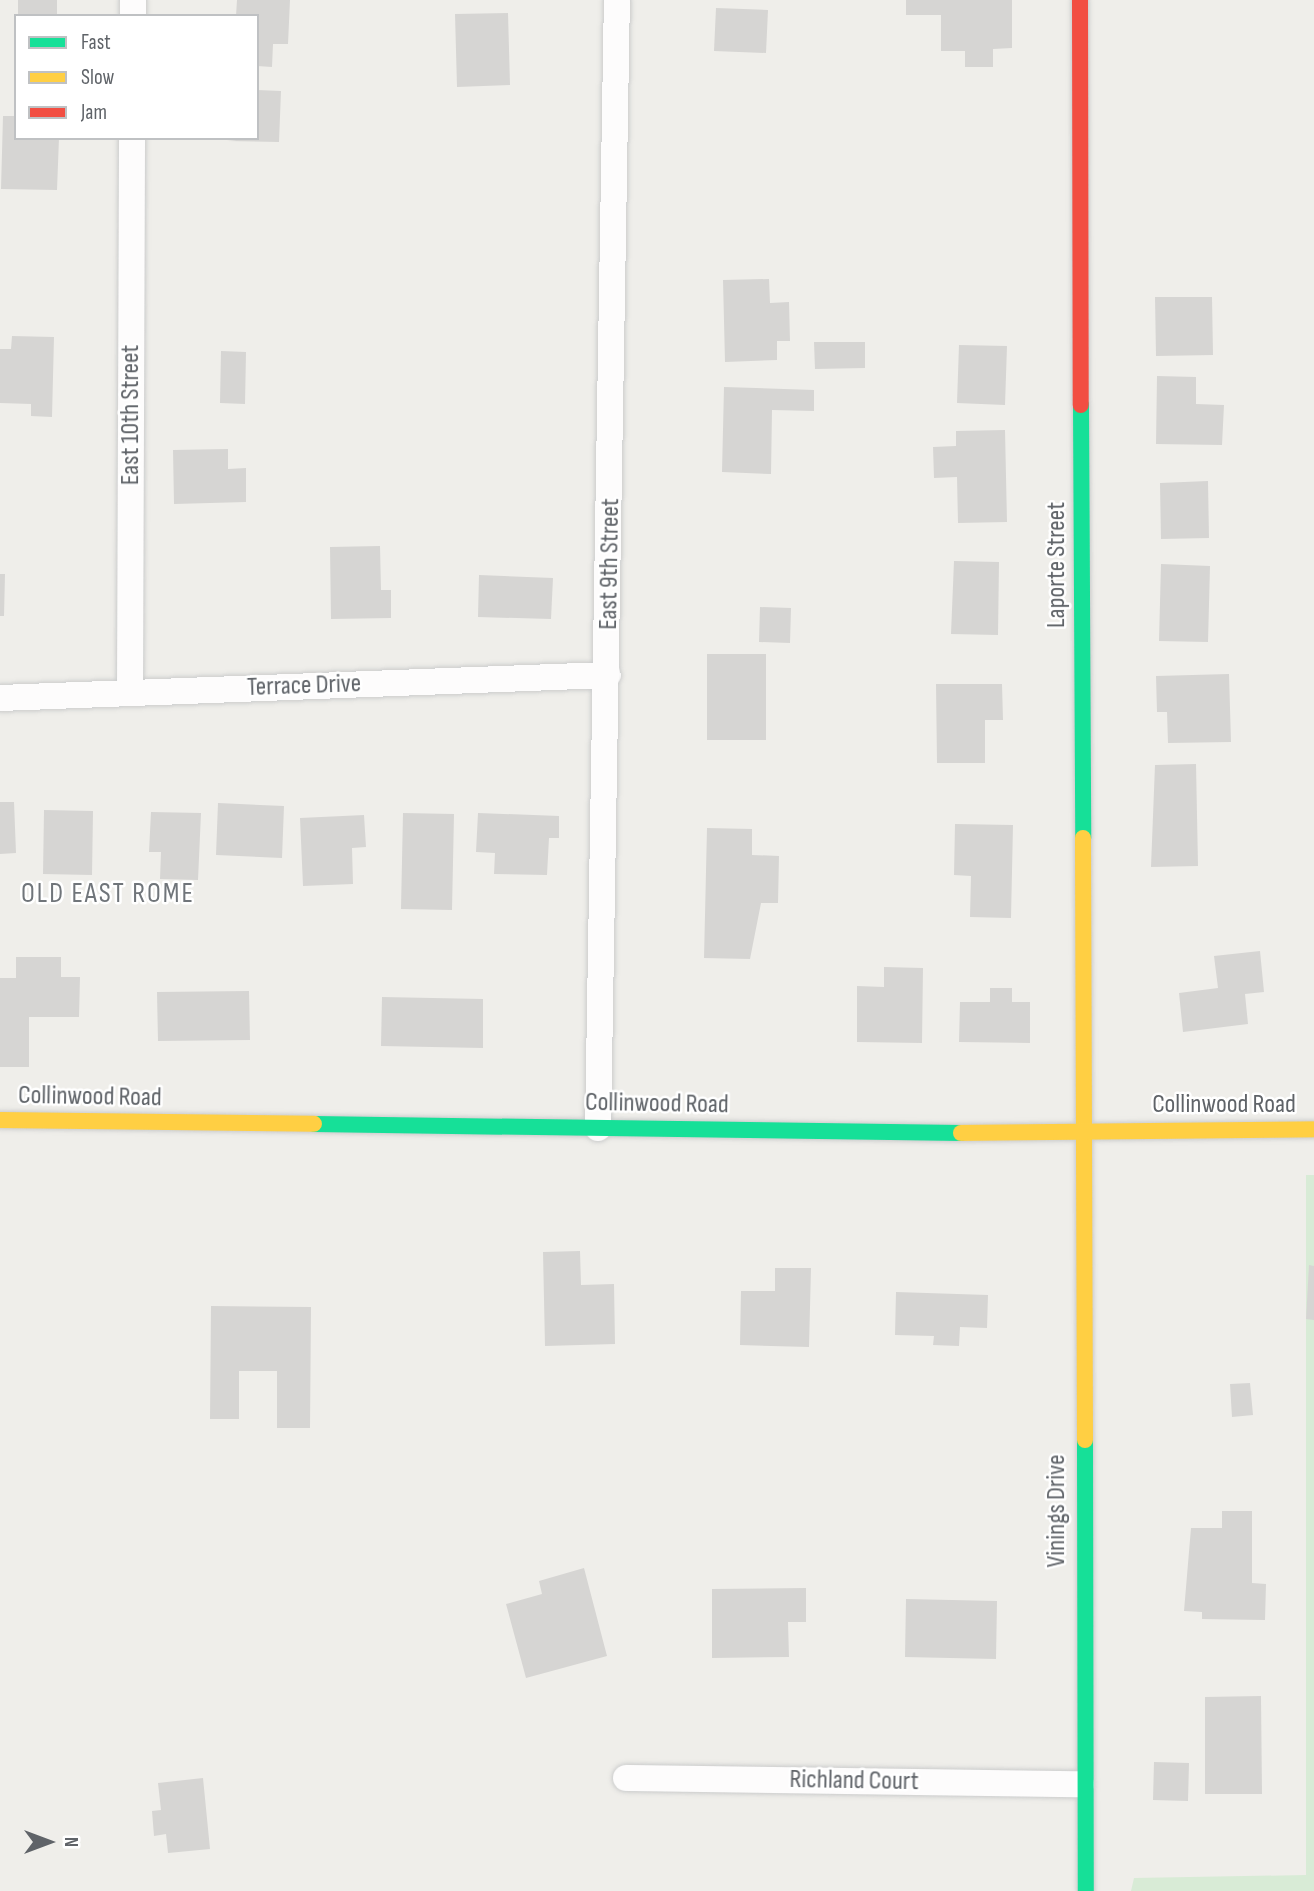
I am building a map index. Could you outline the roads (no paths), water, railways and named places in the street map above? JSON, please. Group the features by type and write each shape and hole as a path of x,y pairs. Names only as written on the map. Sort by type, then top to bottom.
{"street":[{"name":"East 9th Street","path":"598,1128 608,675 617,0"},
{"name":"Laporte Street","path":"1080,0 1083,1131"},
{"name":"East 10th Street","path":"130,692 132,140"},
{"name":"Terrace Drive","path":"0,698 608,675"},
{"name":"Collinwood Road","path":"0,1120 598,1128 1083,1131 1314,1129"},
{"name":"Vinings Drive","path":"1083,1131 1081,1784 1086,1891"},
{"name":"Richland Court","path":"626,1778 1081,1784"}],"district":[{"name":"OLD EAST ROME","path":"108,894"}]}
